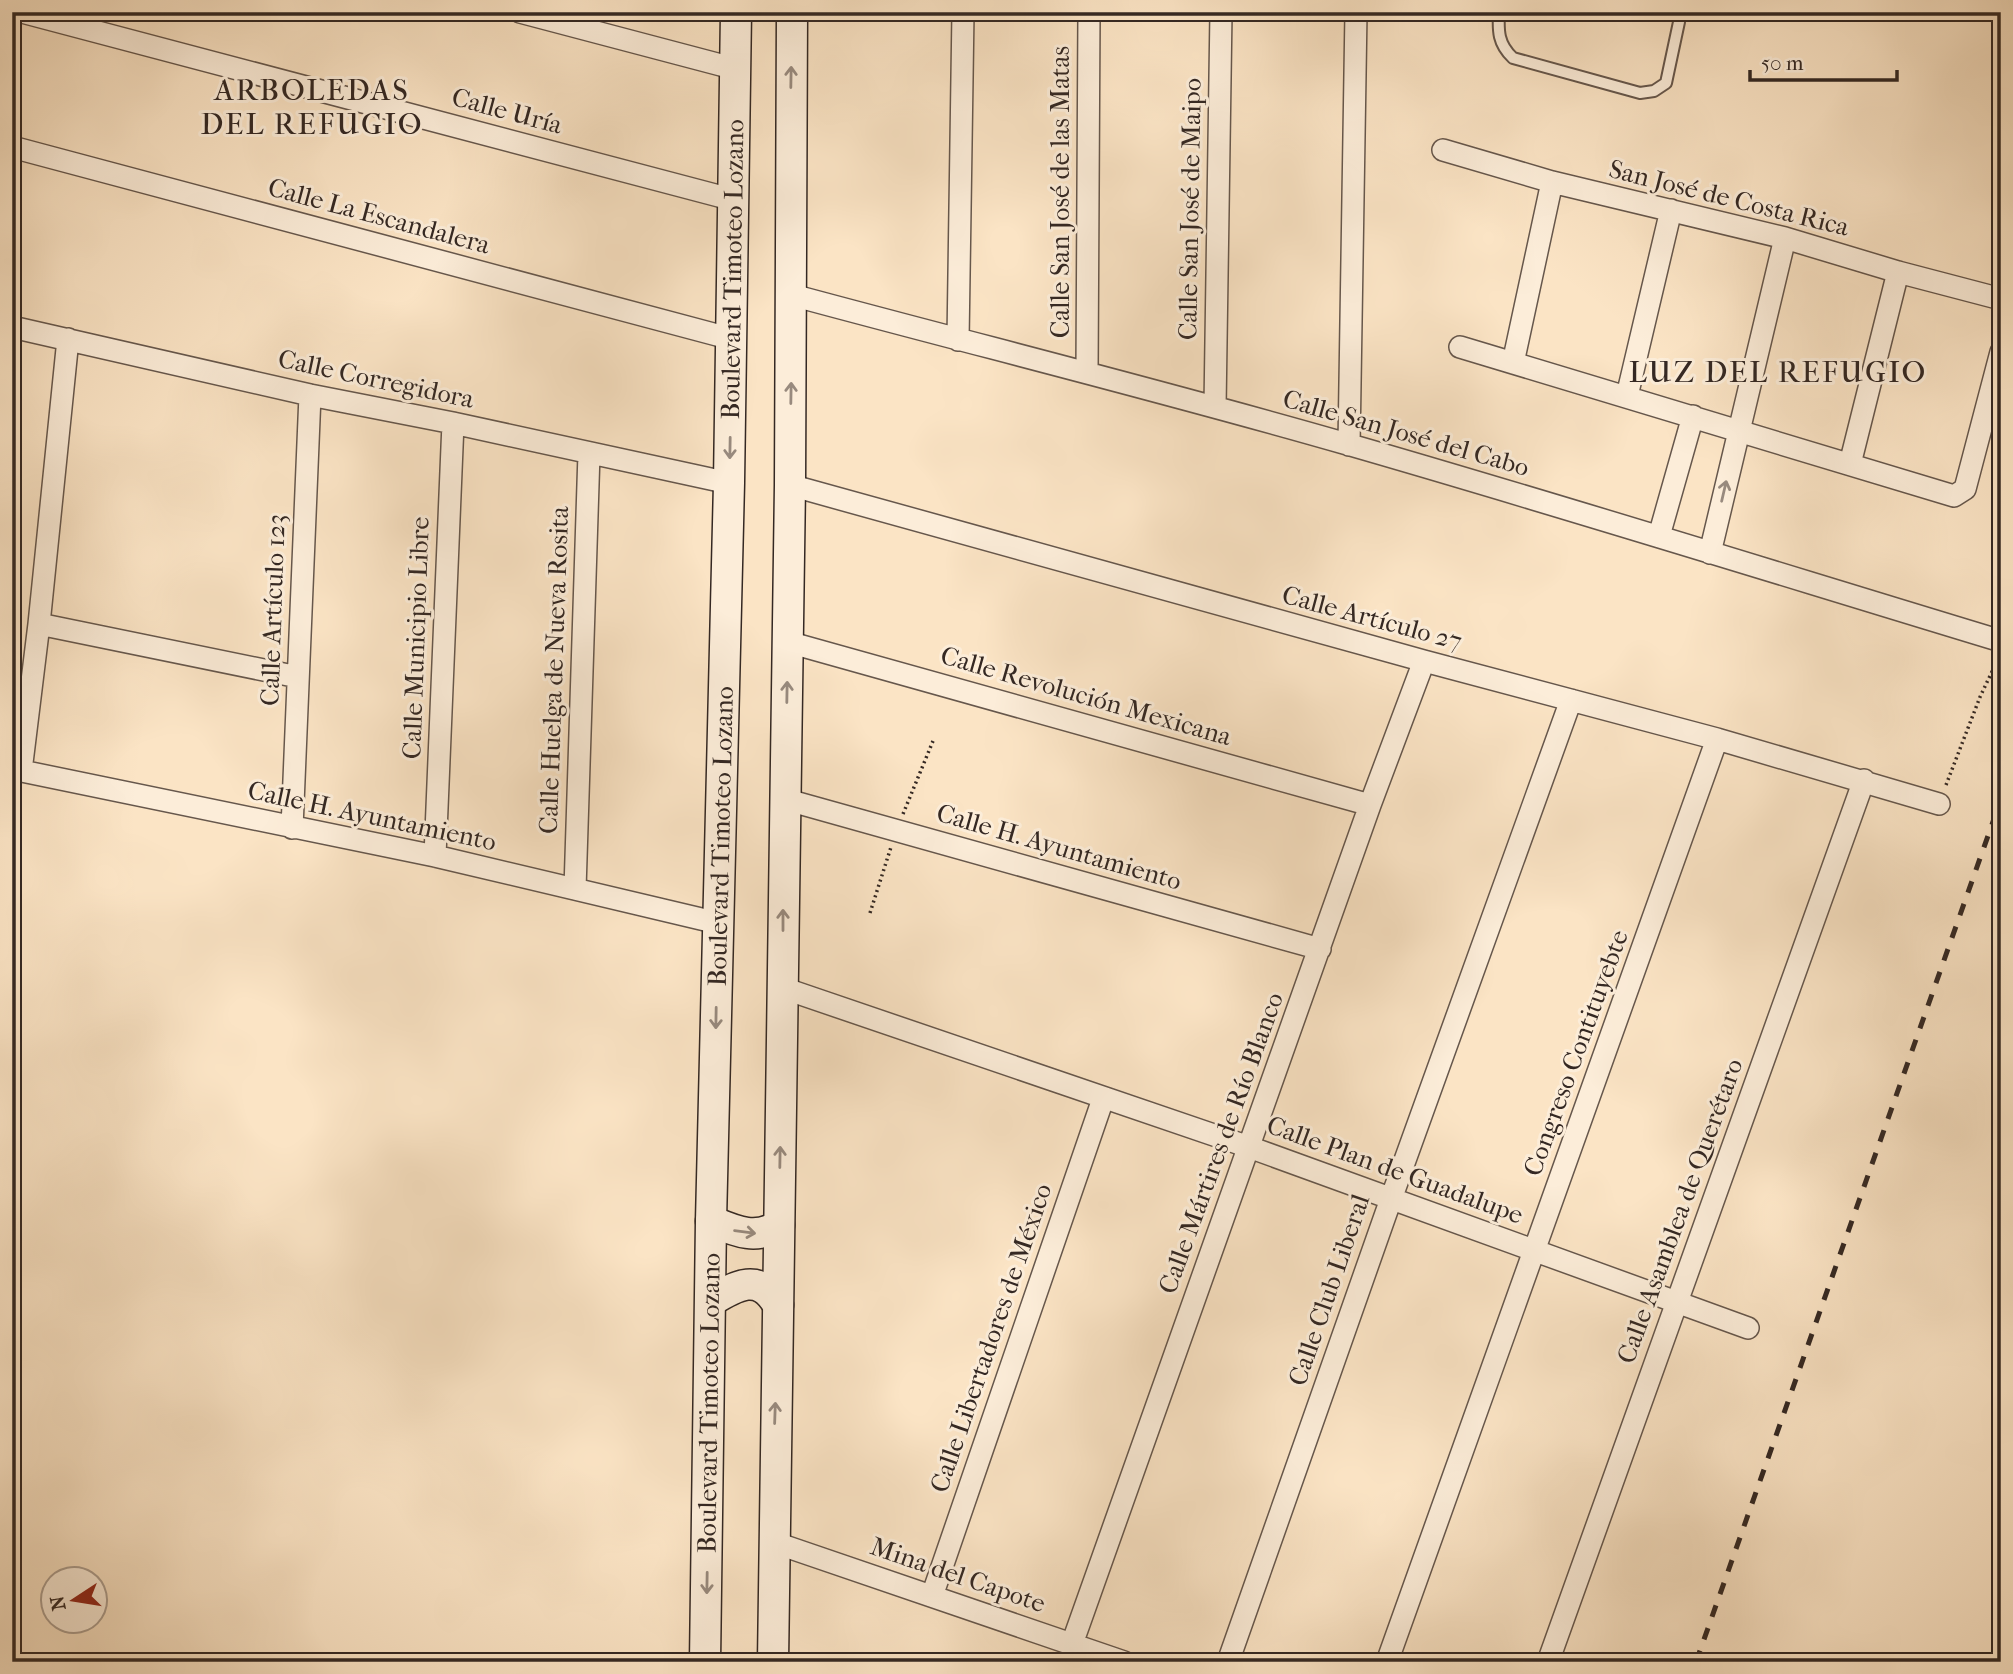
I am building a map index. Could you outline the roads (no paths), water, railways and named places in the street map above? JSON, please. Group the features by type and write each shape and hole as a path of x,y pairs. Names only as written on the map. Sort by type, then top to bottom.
{"main road":[{"name":"Boulevard Timoteo Lozano","path":"705,1662 711,1221 732,339 736,12"},
{"name":"Boulevard Timoteo Lozano","path":"773,1662 790,485 792,12"},
{"path":"711,1221 739,1233 749,1234 762,1233 779,1225"},
{"path":"711,1301 729,1290 749,1284 760,1285 771,1293 778,1305"}],"street":[{"name":"Calle Uría","path":"22,12 734,200"},
{"path":"520,12 736,69"},
{"path":"958,340 963,12"},
{"name":"Calle San José de las Matas","path":"1087,372 1089,12"},
{"name":"Calle San José de Maipo","path":"1215,407 1221,12"},
{"path":"1349,444 1356,12"},
{"name":"Calle La Escandalera","path":"12,147 732,339"},
{"name":"San José de Costa Rica","path":"1443,150 1552,182 1785,238 2001,299"},
{"path":"1513,363 1552,182"},
{"path":"1627,396 1671,210"},
{"path":"1710,553 1785,238"},
{"path":"1850,464 1898,272"},
{"name":"Calle San José del Cabo","path":"792,295 1349,444 2001,640"},
{"name":"Calle Corregidora","path":"12,327 310,395 729,483"},
{"path":"17,770 39,624 68,340"},
{"path":"1460,348 1954,496 1965,489 2001,352"},
{"name":"Calle Artículo 123","path":"292,828 310,395"},
{"path":"1659,536 1693,416"},
{"name":"Calle Municipio Libre","path":"435,856 453,423"},
{"name":"Calle Huelga de Nueva Rosita","path":"575,889 589,453"},
{"name":"Calle Artículo 27","path":"790,485 1424,661 1717,739 1939,803"},
{"path":"39,624 298,677"},
{"name":"Calle Revolución Mexicana","path":"788,642 1370,805"},
{"name":"Calle Mártires de Río Blanco","path":"1072,1644 1370,805 1424,661"},
{"name":"Calle Club Liberal","path":"1228,1662 1391,1199 1572,700"},
{"name":"Congreso Contituyebte","path":"1387,1662 1717,739"},
{"name":"Calle H. Ayuntamiento","path":"17,770 435,856 718,923"},
{"name":"Calle Asamblea de Querétaro","path":"1548,1662 1864,780"},
{"name":"Calle H. Ayuntamiento","path":"784,799 1320,949"},
{"name":"Calle Plan de Guadalupe","path":"783,988 1249,1147 1748,1328"},
{"name":"Calle Libertadores de México","path":"932,1596 1103,1099"},
{"name":"Mina del Capote","path":"773,1542 1124,1662"}],"lane":[{"path":"1499,12 1498,35 1504,50 1513,58 1640,93 1654,91 1666,83 1679,22 1677,12"}],"railway":[{"path":"1696,1662 2001,799"}],"district":[{"name":"ARBOLEDAS DEL REFUGIO","path":"312,107"},
{"name":"LUZ DEL REFUGIO","path":"1778,372"}]}
